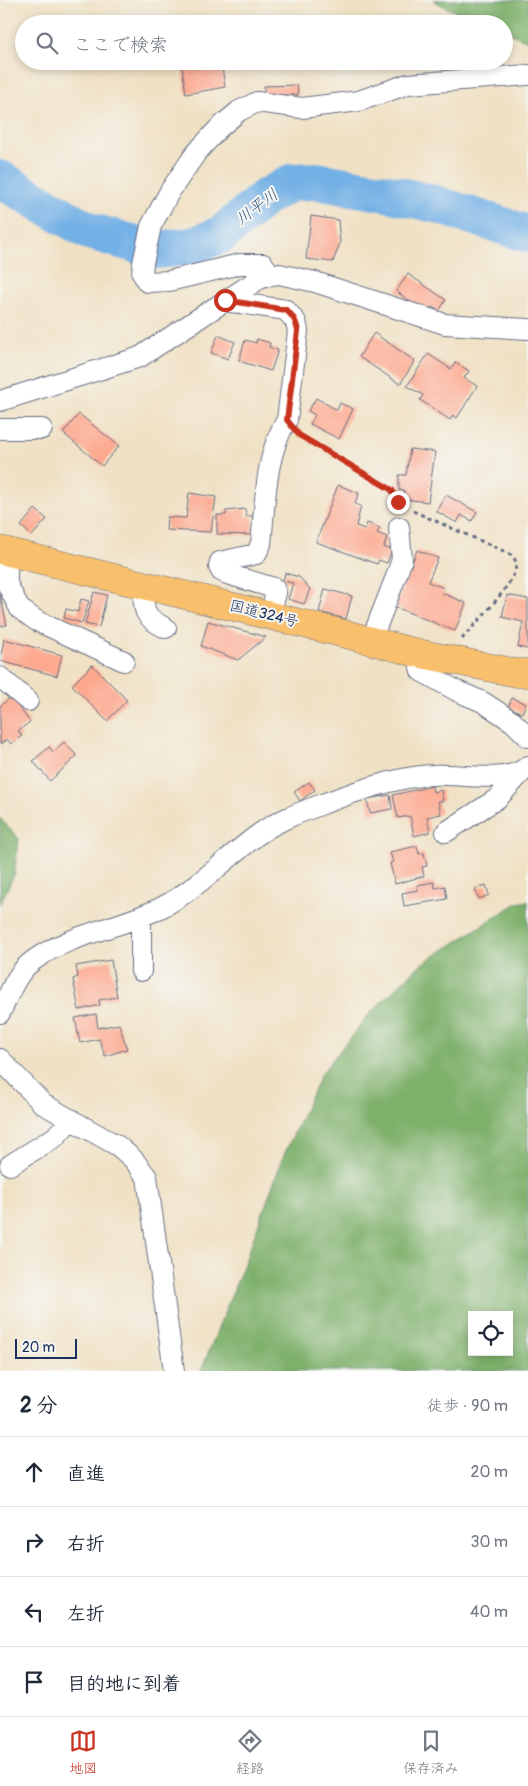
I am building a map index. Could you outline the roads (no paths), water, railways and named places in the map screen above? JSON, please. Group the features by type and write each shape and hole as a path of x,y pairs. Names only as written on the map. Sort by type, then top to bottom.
{"highway":[{"name":"国道324号","path":"4,550 417,653 517,673 528,673"}],"street":[{"path":"271,275 263,264 240,264 169,281 147,282 142,272 151,226 170,191 196,152 219,128 240,111 257,102 302,108 359,101 408,84 528,75"},
{"path":"0,402 140,357 225,300 259,279 271,275 280,274 315,282 445,324 528,329"},
{"path":"225,300 286,310 296,322 298,331 287,420 278,433 271,458 260,544 256,554 228,559 220,562 219,567 221,571 227,574 274,588 276,593 270,615"},
{"path":"0,429 42,429"},
{"path":"371,640 398,574 402,559 399,527"},
{"path":"4,550 7,584 20,609 38,621 124,660"},
{"path":"144,584 143,604 146,615 152,622 166,628"},
{"path":"417,653 421,672 483,702 513,722 528,737"},
{"path":"0,677 28,701"},
{"path":"446,832 498,798 525,768"},
{"path":"0,1013 19,975 32,960 50,949 68,942 141,918 186,893 258,834 280,820 359,790 408,779 432,775 512,775 525,768"},
{"path":"141,918 141,971"},
{"path":"0,1059 43,1104 118,1146 133,1159 147,1177 174,1371"},
{"path":"10,1165 55,1137 71,1119"}],"waterway":[{"name":"川平川","path":"0,179 89,231 156,250 193,246 222,234 266,197 293,182 316,181 387,193 435,204 528,234"}]}
